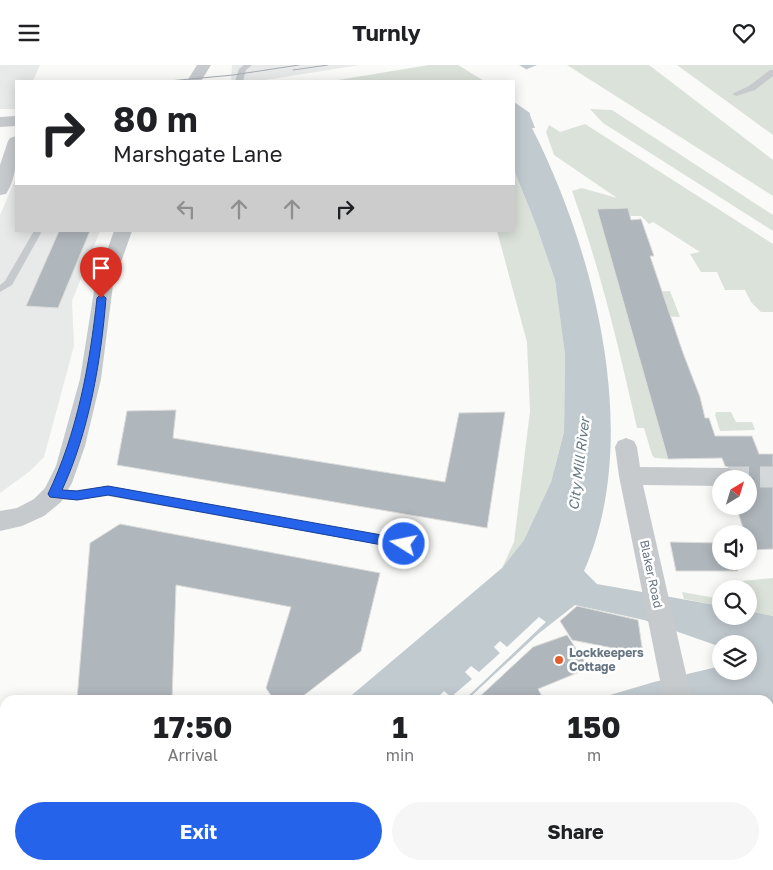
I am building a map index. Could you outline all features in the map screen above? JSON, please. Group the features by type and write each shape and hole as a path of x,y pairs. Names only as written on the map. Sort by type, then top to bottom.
{"street":[{"path":"195,80 204,65"},
{"path":"0,122 15,121"},
{"path":"0,190 15,144"},
{"path":"0,521 19,518 40,508 54,494 67,466 80,420 97,345 99,312 104,283 123,232"},
{"name":"Blaker Road","path":"626,447 630,476 677,695"},
{"path":"630,476 712,477"}],"lane":[{"path":"239,80 243,69 248,65"},
{"path":"736,94 752,88 773,72"},
{"path":"0,289 9,283 38,233"},
{"path":"54,494 77,495 108,491 404,544"}],"shaded area":[{"path":"0,65 40,65 33,80 15,80 15,109 0,109"},
{"path":"232,65 360,65 265,80 231,80"},
{"path":"429,65 458,65 482,80 338,80"},
{"path":"567,65 649,65 773,160 773,196"},
{"path":"677,65 773,65 773,135"},
{"path":"590,109 612,110 773,215 773,231 603,123"},
{"path":"585,124 773,244 773,312 761,312 751,302 745,290 725,290 717,272 701,272 690,254 700,252 653,222 649,224 641,216 630,216 628,208 597,209 668,459 655,458 652,455 644,428 637,428 600,279 572,191 582,188 617,198 554,155 546,132 549,125 560,132"},
{"path":"515,172 555,280 565,355 564,432 551,482 524,540 502,568 514,542 530,411 527,342 497,232 515,232"},
{"path":"15,180 15,232 100,232 72,301 74,346 44,457 30,471 0,493 0,215"},
{"path":"670,291 680,317 661,316 653,292"},
{"path":"716,412 731,412 736,422 752,422 755,430 720,431 715,415"},
{"path":"773,578 773,616 757,613 757,580 752,580"},
{"path":"682,592 712,597 712,604 684,599"}],"water":[{"name":"City Mill River","path":"487,65 537,65 527,69 530,115 535,128 532,128 555,177 575,231 592,288 604,346 610,405 610,463 601,519 584,571 597,584 712,604 712,625 757,625 757,613 773,616 773,695 610,695 712,668 712,680 757,680 757,635 712,635 712,644 644,620 575,605 538,634 472,695 352,695 502,568 524,540 551,482 564,432 565,355 555,280 515,172 515,80"}],"pier":[{"path":"484,65 519,65 529,71 533,115 515,103 515,80 487,80"},
{"path":"539,617 546,622 469,695 453,695 472,679 465,672 471,666 479,672 500,653 494,647 500,641 507,647"},
{"path":"444,691 449,695 440,695"}],"building":[{"path":"628,208 631,220 641,219 654,256 650,256 700,397 705,418 709,418 715,436 752,436 759,454 773,454 773,549 757,550 757,525 742,525 739,515 758,515 758,470 738,470 725,466 722,458 668,459 597,209"},
{"path":"59,232 90,232 58,308 26,306"},
{"path":"176,410 173,438 445,482 459,413 505,412 487,528 117,465 127,411"},
{"path":"120,524 380,573 361,651 304,695 271,695 266,688 291,607 176,585 172,695 77,695 90,543"},
{"path":"670,542 712,543 712,570 738,571 676,571"},
{"path":"577,606 638,620 643,654 572,640 560,621"},
{"path":"567,635 589,668 538,689 541,695 481,695 533,647"}],"tunnel":[{"path":"758,477 773,477"}],"tram line":[{"path":"180,80 233,75 299,65"},
{"path":"293,70 328,65"}],"place":[{"name":"Lockkeepers Cottage","path":"559,660"}],"route":[{"path":"101,298 97,345 80,420 67,466 54,494 77,495 108,491 404,544"}]}
